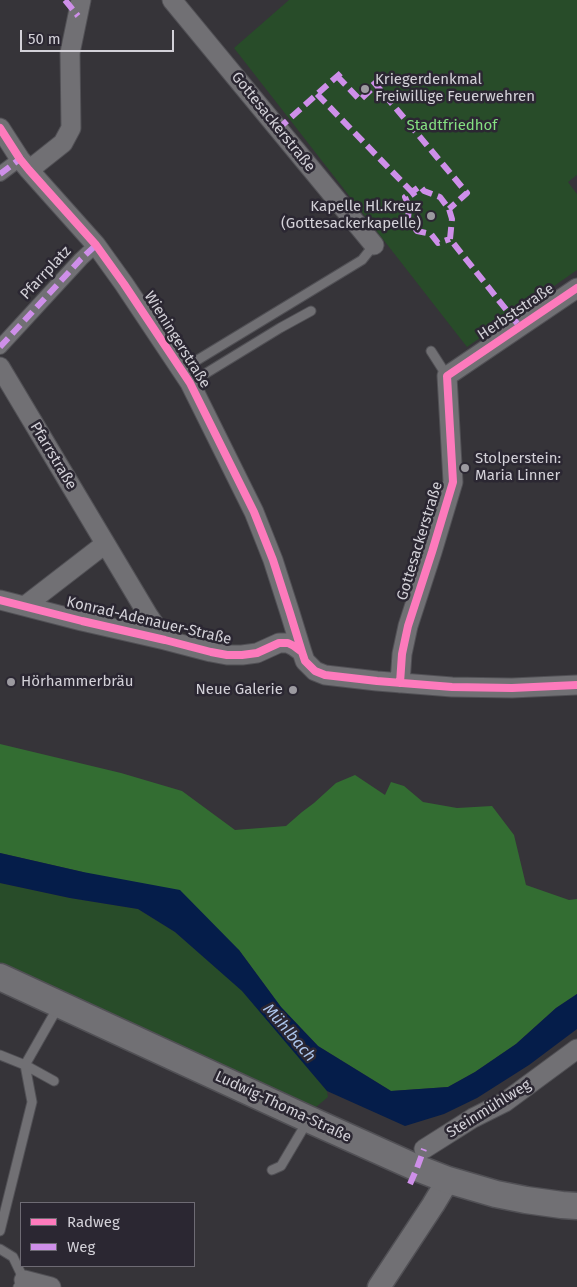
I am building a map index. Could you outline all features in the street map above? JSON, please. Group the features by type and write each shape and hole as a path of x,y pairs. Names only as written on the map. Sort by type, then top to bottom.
{"main road":[{"name":"Ludwig-Thoma-Straße","path":"0,977 414,1167 448,1180 496,1194 526,1200 577,1206"}],"street":[{"path":"0,174 25,164 62,143 71,128 70,53 81,0"},
{"name":"Gottesackerstraße","path":"172,0 374,244"},
{"name":"Wieningerstraße","path":"0,128 25,164 96,244 186,377 254,512 273,560 302,652"},
{"name":"Pfarrplatz","path":"0,347 96,244"},
{"name":"Herbststraße","path":"447,376 577,288"},
{"name":"Pfarrstraße","path":"0,367 105,544 165,640"},
{"name":"Gottesackerstraße","path":"400,683 402,654 408,626 453,482 447,376"},
{"path":"26,605 105,544"},
{"name":"Konrad-Adenauer-Straße","path":"0,600 227,655 257,653 279,644 288,643 302,652"},
{"path":"302,652 308,665 315,671 325,675 452,686 512,688 577,685"},
{"name":"Steinmühlweg","path":"424,1149 473,1118 505,1102 577,1049"},
{"path":"380,1287 448,1180"},
{"path":"21,1283 51,1287"}],"lane":[{"path":"186,377 362,260 374,244"},
{"path":"186,377 281,330 311,311"},
{"path":"431,351 447,376"},
{"path":"0,1231 32,1102 25,1065 60,1004"},
{"path":"0,1055 25,1065 54,1081"},
{"path":"272,1170 281,1166 308,1119"},
{"path":"0,1248 13,1257 21,1283"}],"green space":[{"name":"Stadtfriedhof","path":"289,0 577,0 577,175 568,182 577,194 577,270 467,347 234,48"},
{"path":"0,744 121,773 182,791 235,830 286,826 336,783 355,775 385,795 391,782 404,786 423,802 457,808 492,806 514,835 526,885 569,900 577,899 577,994 556,1008 516,1044 475,1072 448,1087 391,1091 318,1046 281,1007 239,950 83,872 0,853"},
{"path":"0,883 70,898 138,909 175,932 242,990 327,1091 328,1097 316,1107 0,964"}],"water":[{"name":"Mühlbach","path":"0,853 83,872 180,890 239,950 281,1007 318,1046 391,1091 448,1087 475,1072 516,1044 556,1008 577,994 577,1029 529,1065 477,1098 444,1114 405,1126 327,1091 242,991 175,932 138,909 70,898 0,883"}],"marked path":[{"path":"65,0 78,16"},
{"path":"278,129 342,72"},
{"path":"337,76 360,100 376,85"},
{"path":"373,81 467,193 449,209"},
{"path":"317,94 412,192 405,197 409,207 408,219 417,231 431,234 438,243 450,239"},
{"path":"0,174 20,159"},
{"path":"415,196 412,192 420,186 424,191 440,197 449,209 452,219 450,239 520,327"},
{"path":"0,347 96,245"},
{"path":"410,1184 424,1149"}],"cycle path":[{"path":"0,128 29,170 96,245 190,383 254,512 273,560 302,652"},
{"path":"400,683 402,654 408,626 453,482 447,376 577,288"},
{"path":"0,600 227,655 257,653 279,643 288,643 302,652 305,661 315,671 325,675 452,687 512,688 577,685"}],"place":[{"name":"Kriegerdenkmal Freiwillige Feuerwehren","path":"365,89"},
{"name":"Kapelle Hl.Kreuz (Gottesackerkapelle)","path":"431,216"},
{"name":"Stolperstein: Maria Linner","path":"465,468"},
{"name":"Hörhammerbräu","path":"11,682"},
{"name":"Neue Galerie","path":"293,690"}]}
